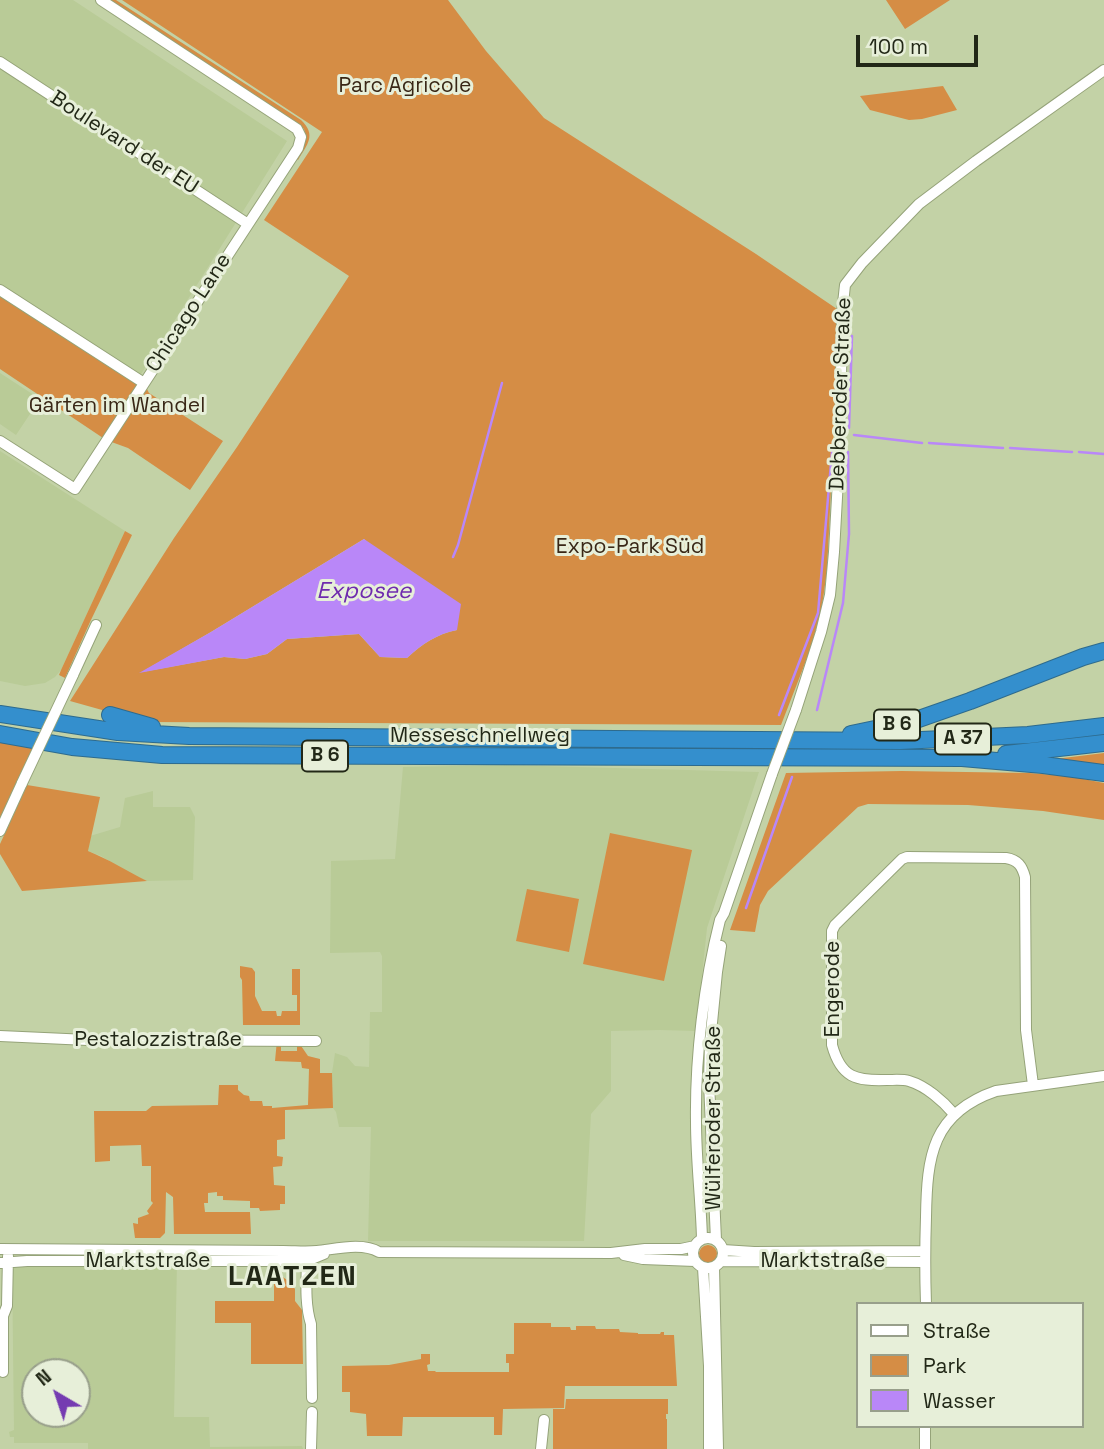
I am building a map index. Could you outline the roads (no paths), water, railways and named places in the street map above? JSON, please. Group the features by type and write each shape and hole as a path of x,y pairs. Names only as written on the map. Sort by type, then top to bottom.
{"highway":[{"name":"B 6","path":"821,740 913,721 1104,651"},
{"name":"Messeschnellweg","path":"0,714 118,732 189,736 821,740"},
{"path":"110,715 189,736"},
{"name":"A 37","path":"821,740 958,739 1028,735 1104,726"},
{"name":"Messeschnellweg","path":"0,734 72,747 162,755 962,758"},
{"name":"A 37","path":"962,758 1104,743"},
{"name":"B 6","path":"962,758 1104,773"}],"street":[{"name":"Chicago Lane","path":"0,441 75,489 298,148 301,136 297,129 101,0"},
{"name":"Boulevard der EU","path":"0,62 248,224"},
{"name":"Debberoder Straße","path":"796,710 830,595 835,539 845,285 862,263 919,204 1104,70"},
{"path":"0,290 144,383"},
{"path":"0,831 96,625"},
{"name":"Wülferoder Straße","path":"712,1258 693,1253 698,1242 696,1124 706,1031 726,922 724,913 742,855 796,710"},
{"name":"Engerode","path":"954,1114 926,1090 911,1082 865,1080 850,1075 839,1063 832,1045 832,931 835,925 907,857 1006,858 1013,859 1023,869 1026,1030 1033,1085"},
{"name":"Wülferoder Straße","path":"706,1031 718,1449"},
{"name":"Pestalozzistraße","path":"0,1036 88,1040 316,1041"},
{"path":"926,1302 926,1180 937,1139 954,1114 981,1096 996,1091 1104,1076"},
{"name":"Marktstraße","path":"4,1263 307,1256 334,1248 372,1248 379,1252 611,1253 681,1249 709,1238 712,1258"},
{"path":"2,1372 1,1314 7,1306 4,1249"},
{"name":"Marktstraße","path":"4,1249 307,1256"},
{"name":"Marktstraße","path":"611,1253 643,1259 712,1258 754,1252 925,1256"},
{"path":"307,1256 312,1398"},
{"name":"Wülferoder Straße","path":"709,1449 712,1258"},
{"path":"311,1449 312,1412"},
{"path":"541,1449 544,1420"},
{"path":"925,1428 925,1449"}],"water":[{"name":"Exposee","path":"364,539 461,604 457,630 430,640 407,658 380,657 359,634 287,639 267,654 245,659 224,657 139,673 211,632"}],"waterway":[{"path":"849,428 852,336"},
{"path":"453,557 502,383"},
{"path":"854,435 922,443"},
{"path":"929,443 1003,448"},
{"path":"1010,448 1072,452"},
{"path":"779,715 818,613 832,452"},
{"path":"817,710 843,603 849,534 848,452"},
{"path":"1079,452 1104,454"},
{"path":"746,908 792,777"}],"district":[{"name":"LAATZEN","path":"293,1277"}],"park label":[{"name":"Parc Agricole","path":"405,86"},
{"name":"Gärten im Wandel","path":"117,406"},
{"name":"Expo-Park Süd","path":"630,547"}]}
